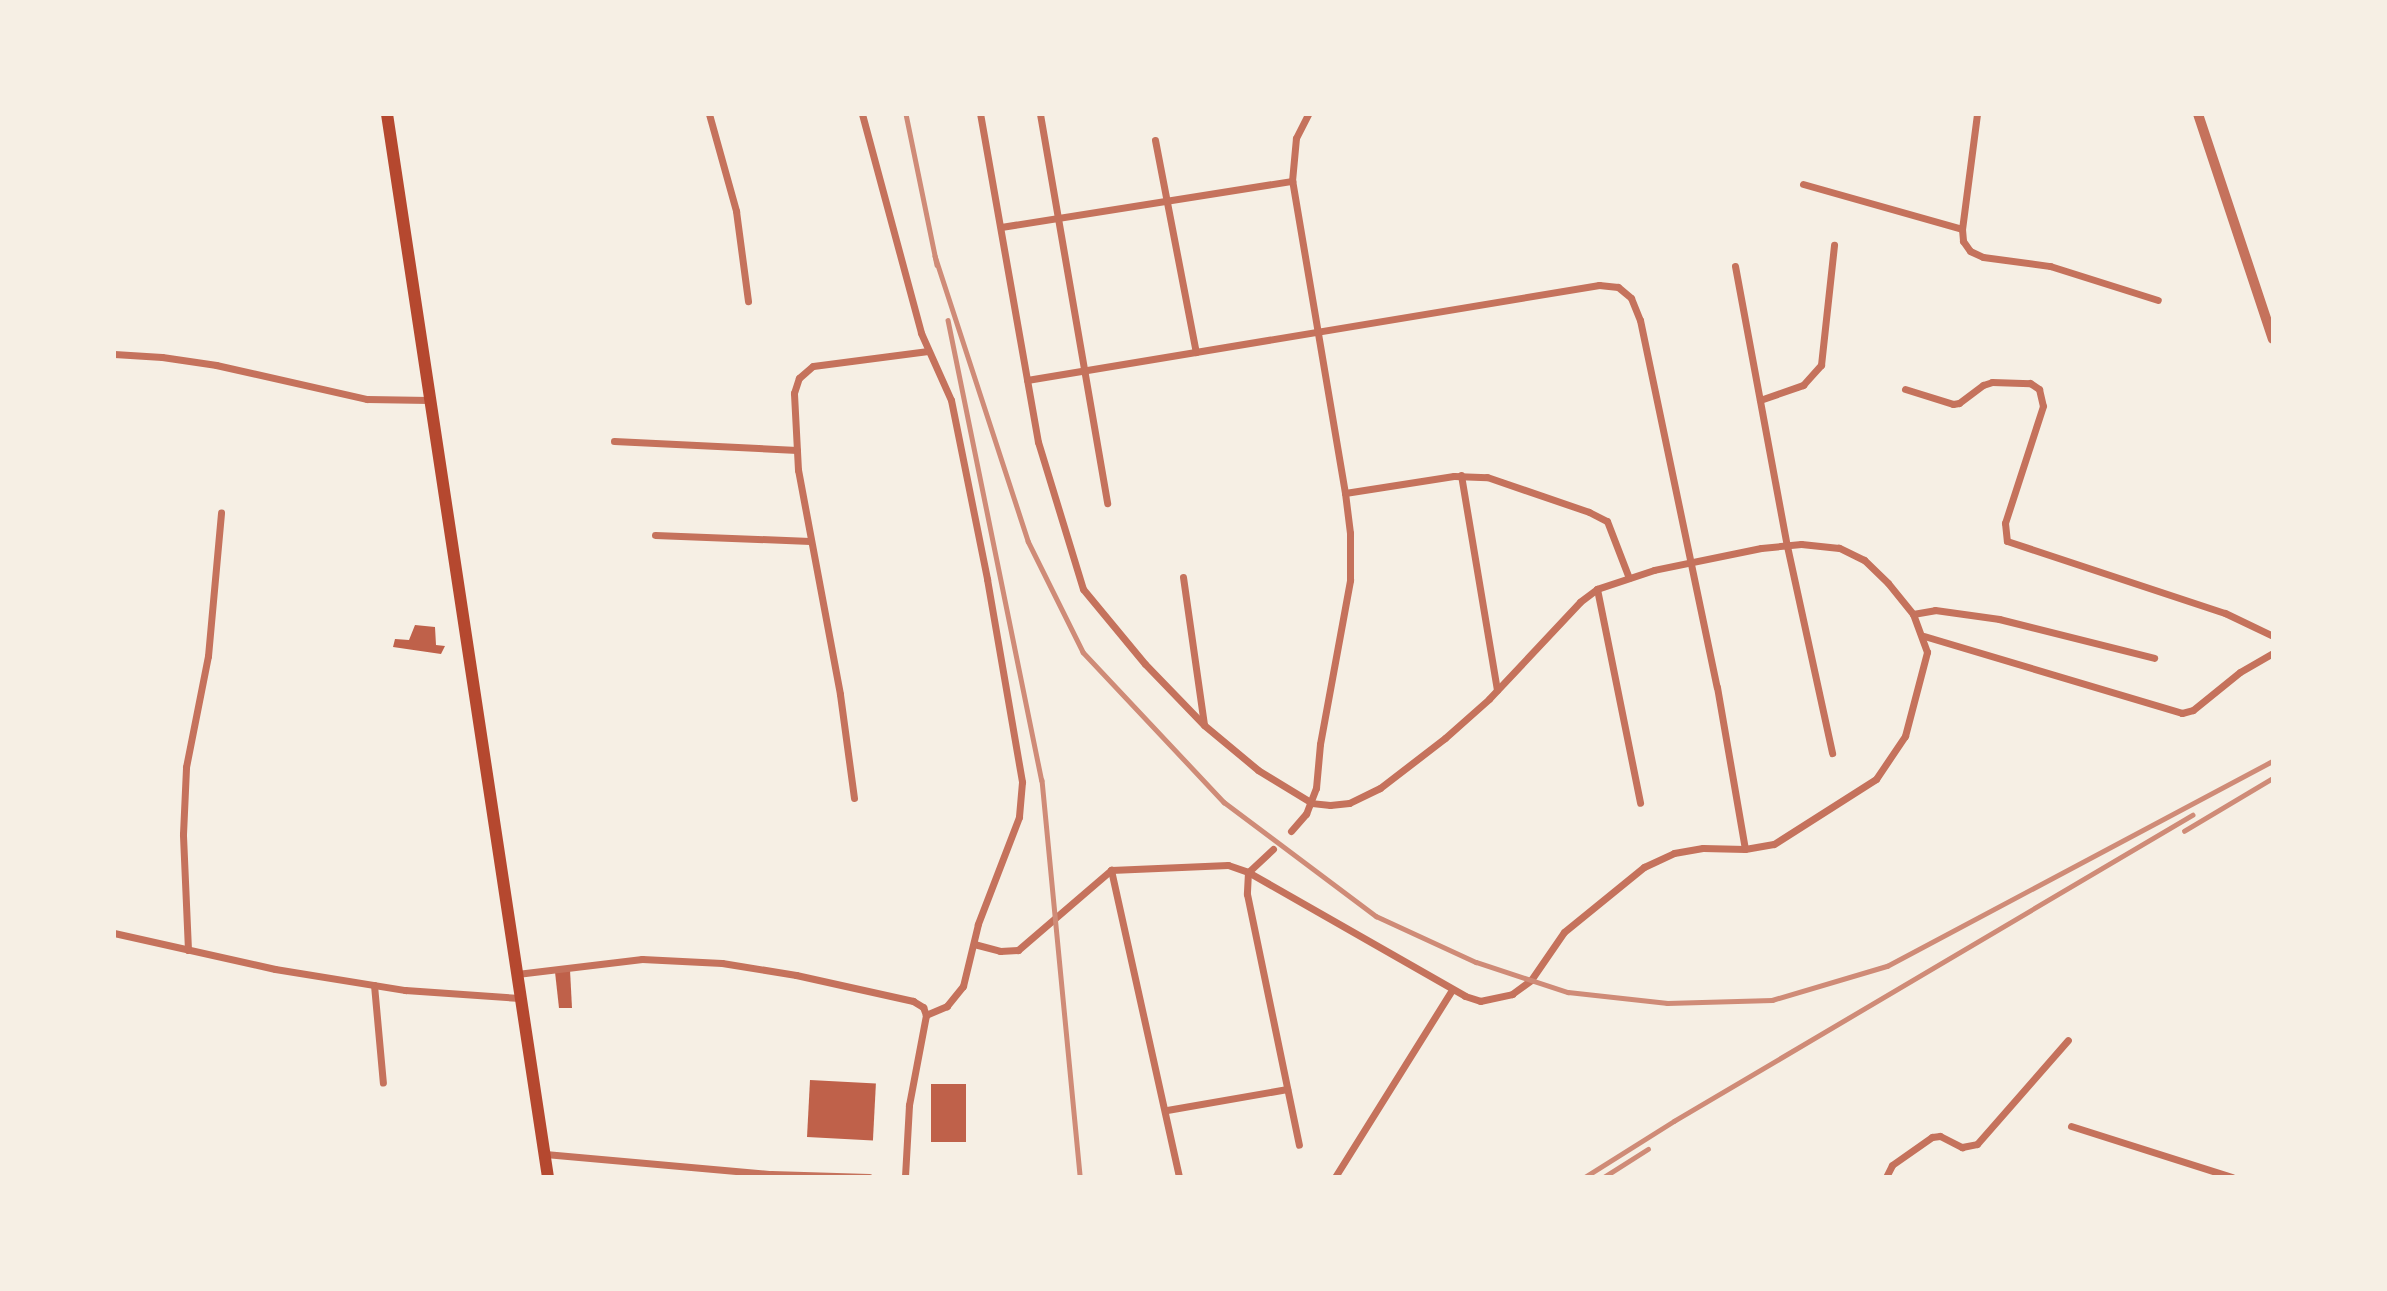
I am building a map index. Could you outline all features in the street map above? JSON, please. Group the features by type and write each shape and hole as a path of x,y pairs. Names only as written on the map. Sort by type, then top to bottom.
{"main road":[{"path":"387,114 548,1177"}],"street":[{"path":"709,114 736,211 748,301"},
{"path":"862,114 928,351 951,400 1022,782 1019,817 995,874 963,986 947,1006 926,1015"},
{"path":"974,944 1000,951 1018,950 1111,870 1228,865 1248,872 1452,990 1480,1002 1522,989 1564,932 1644,867 1674,853 1745,849 1774,844 1876,779 1893,759 1905,736 1923,676 1927,652 1924,636 1913,614 1888,583 1864,560 1823,544 1787,546 1691,563 1629,578 1597,589 1580,602 1497,690 1445,738 1380,788 1349,803 1312,803 1258,769 1204,726 1144,664 1083,589 1038,442 980,114"},
{"path":"1040,114 1107,503"},
{"path":"1977,114 1962,229 1963,241 1970,251 1983,257 2050,266 2158,300"},
{"path":"2198,114 2273,339"},
{"path":"1291,831 1312,803 1350,580 1350,533 1345,493 1292,181 1296,138 1307,115"},
{"path":"1155,140 1169,201 1196,352"},
{"path":"1001,227 1292,181"},
{"path":"1802,184 1962,229"},
{"path":"1760,400 1803,385 1821,365 1834,245"},
{"path":"1735,265 1787,546 1832,753"},
{"path":"1027,380 1599,285 1618,287 1631,298 1640,320 1691,563 1745,849"},
{"path":"854,798 840,694 810,541 797,450 794,393 799,378 805,371 824,364 928,351"},
{"path":"114,354 162,356 216,365 367,399 429,400"},
{"path":"1905,389 1953,404 1992,382 2030,383 2039,389 2043,406 2005,523 2007,541 2225,613 2273,636"},
{"path":"614,441 797,450"},
{"path":"1345,493 1461,475 1487,477 1607,522 1629,578"},
{"path":"1461,475 1497,690"},
{"path":"188,950 183,834 186,767 208,656 221,513"},
{"path":"655,535 810,541"},
{"path":"1183,577 1204,726"},
{"path":"1597,589 1640,803"},
{"path":"1913,614 1935,610 1999,619 2154,658"},
{"path":"1924,636 2182,713 2193,710 2240,672 2273,653"},
{"path":"1248,872 1273,849"},
{"path":"1111,870 1167,1110 1179,1177"},
{"path":"1248,872 1250,911 1299,1145"},
{"path":"114,933 275,969 374,985 520,998"},
{"path":"517,974 642,959 722,962 913,1001 923,1007 926,1015 909,1105 905,1177"},
{"path":"374,985 383,1083"},
{"path":"1335,1177 1452,990"},
{"path":"1886,1177 1892,1165 1932,1136 1940,1136 1962,1147 1977,1144 2068,1040"},
{"path":"1167,1110 1287,1088"},
{"path":"2071,1126 2232,1177"},
{"path":"545,1154 771,1174 869,1177"}],"building":[{"path":"415,625 435,627 436,645 445,646 441,654 393,647 395,639 409,640"},
{"path":"570,970 572,1008 559,1008 555,972"},
{"path":"810,1080 876,1083 873,1140 807,1137"},
{"path":"931,1084 966,1084 966,1142 931,1142"}],"railway":[{"path":"906,114 937,265"},
{"path":"935,256 1028,541 1083,652 1224,802 1376,916 1476,962 1568,992 1667,1003 1772,1000 1887,966 2273,761"},
{"path":"948,320 1042,780 1080,1177"},
{"path":"2184,831 2273,778"},
{"path":"1585,1177 1674,1121 2192,815"},
{"path":"1604,1177 1648,1149"}]}
